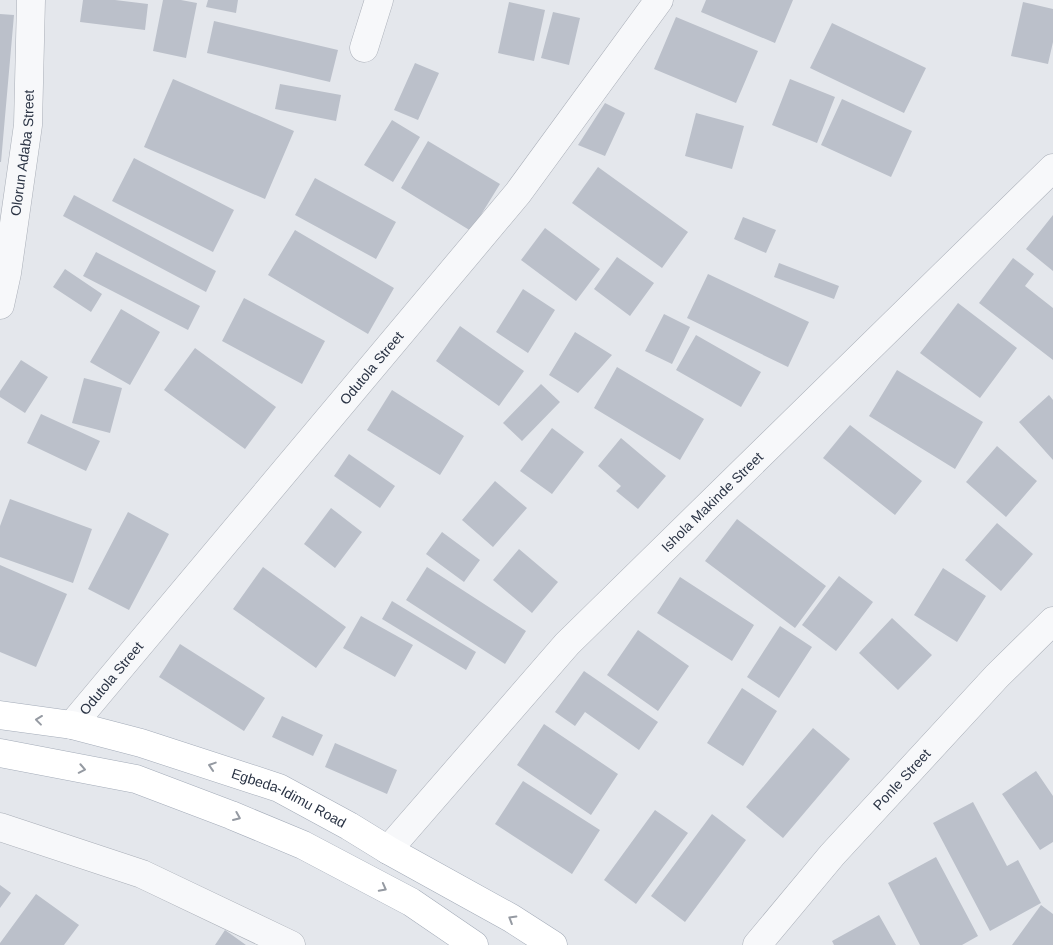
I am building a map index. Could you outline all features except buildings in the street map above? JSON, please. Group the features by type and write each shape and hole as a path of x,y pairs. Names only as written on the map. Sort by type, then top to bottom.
{"main road":[{"name":"Egbeda-Idimu Road","path":"0,715 72,724 141,743 279,788 511,918 554,945"},
{"path":"0,753 136,779 231,814 303,845 411,902 474,945"}],"street":[{"name":"Olorun Adaba Street","path":"0,305 28,125 31,0"},
{"path":"364,48 379,0"},
{"name":"Odutola Street","path":"72,724 518,193 658,0"},
{"name":"Ishola Makinde Street","path":"388,850 567,644 1053,168"},
{"name":"Ponle Street","path":"757,945 839,848 997,676 1053,621"},
{"path":"0,827 142,874 291,945"}]}
